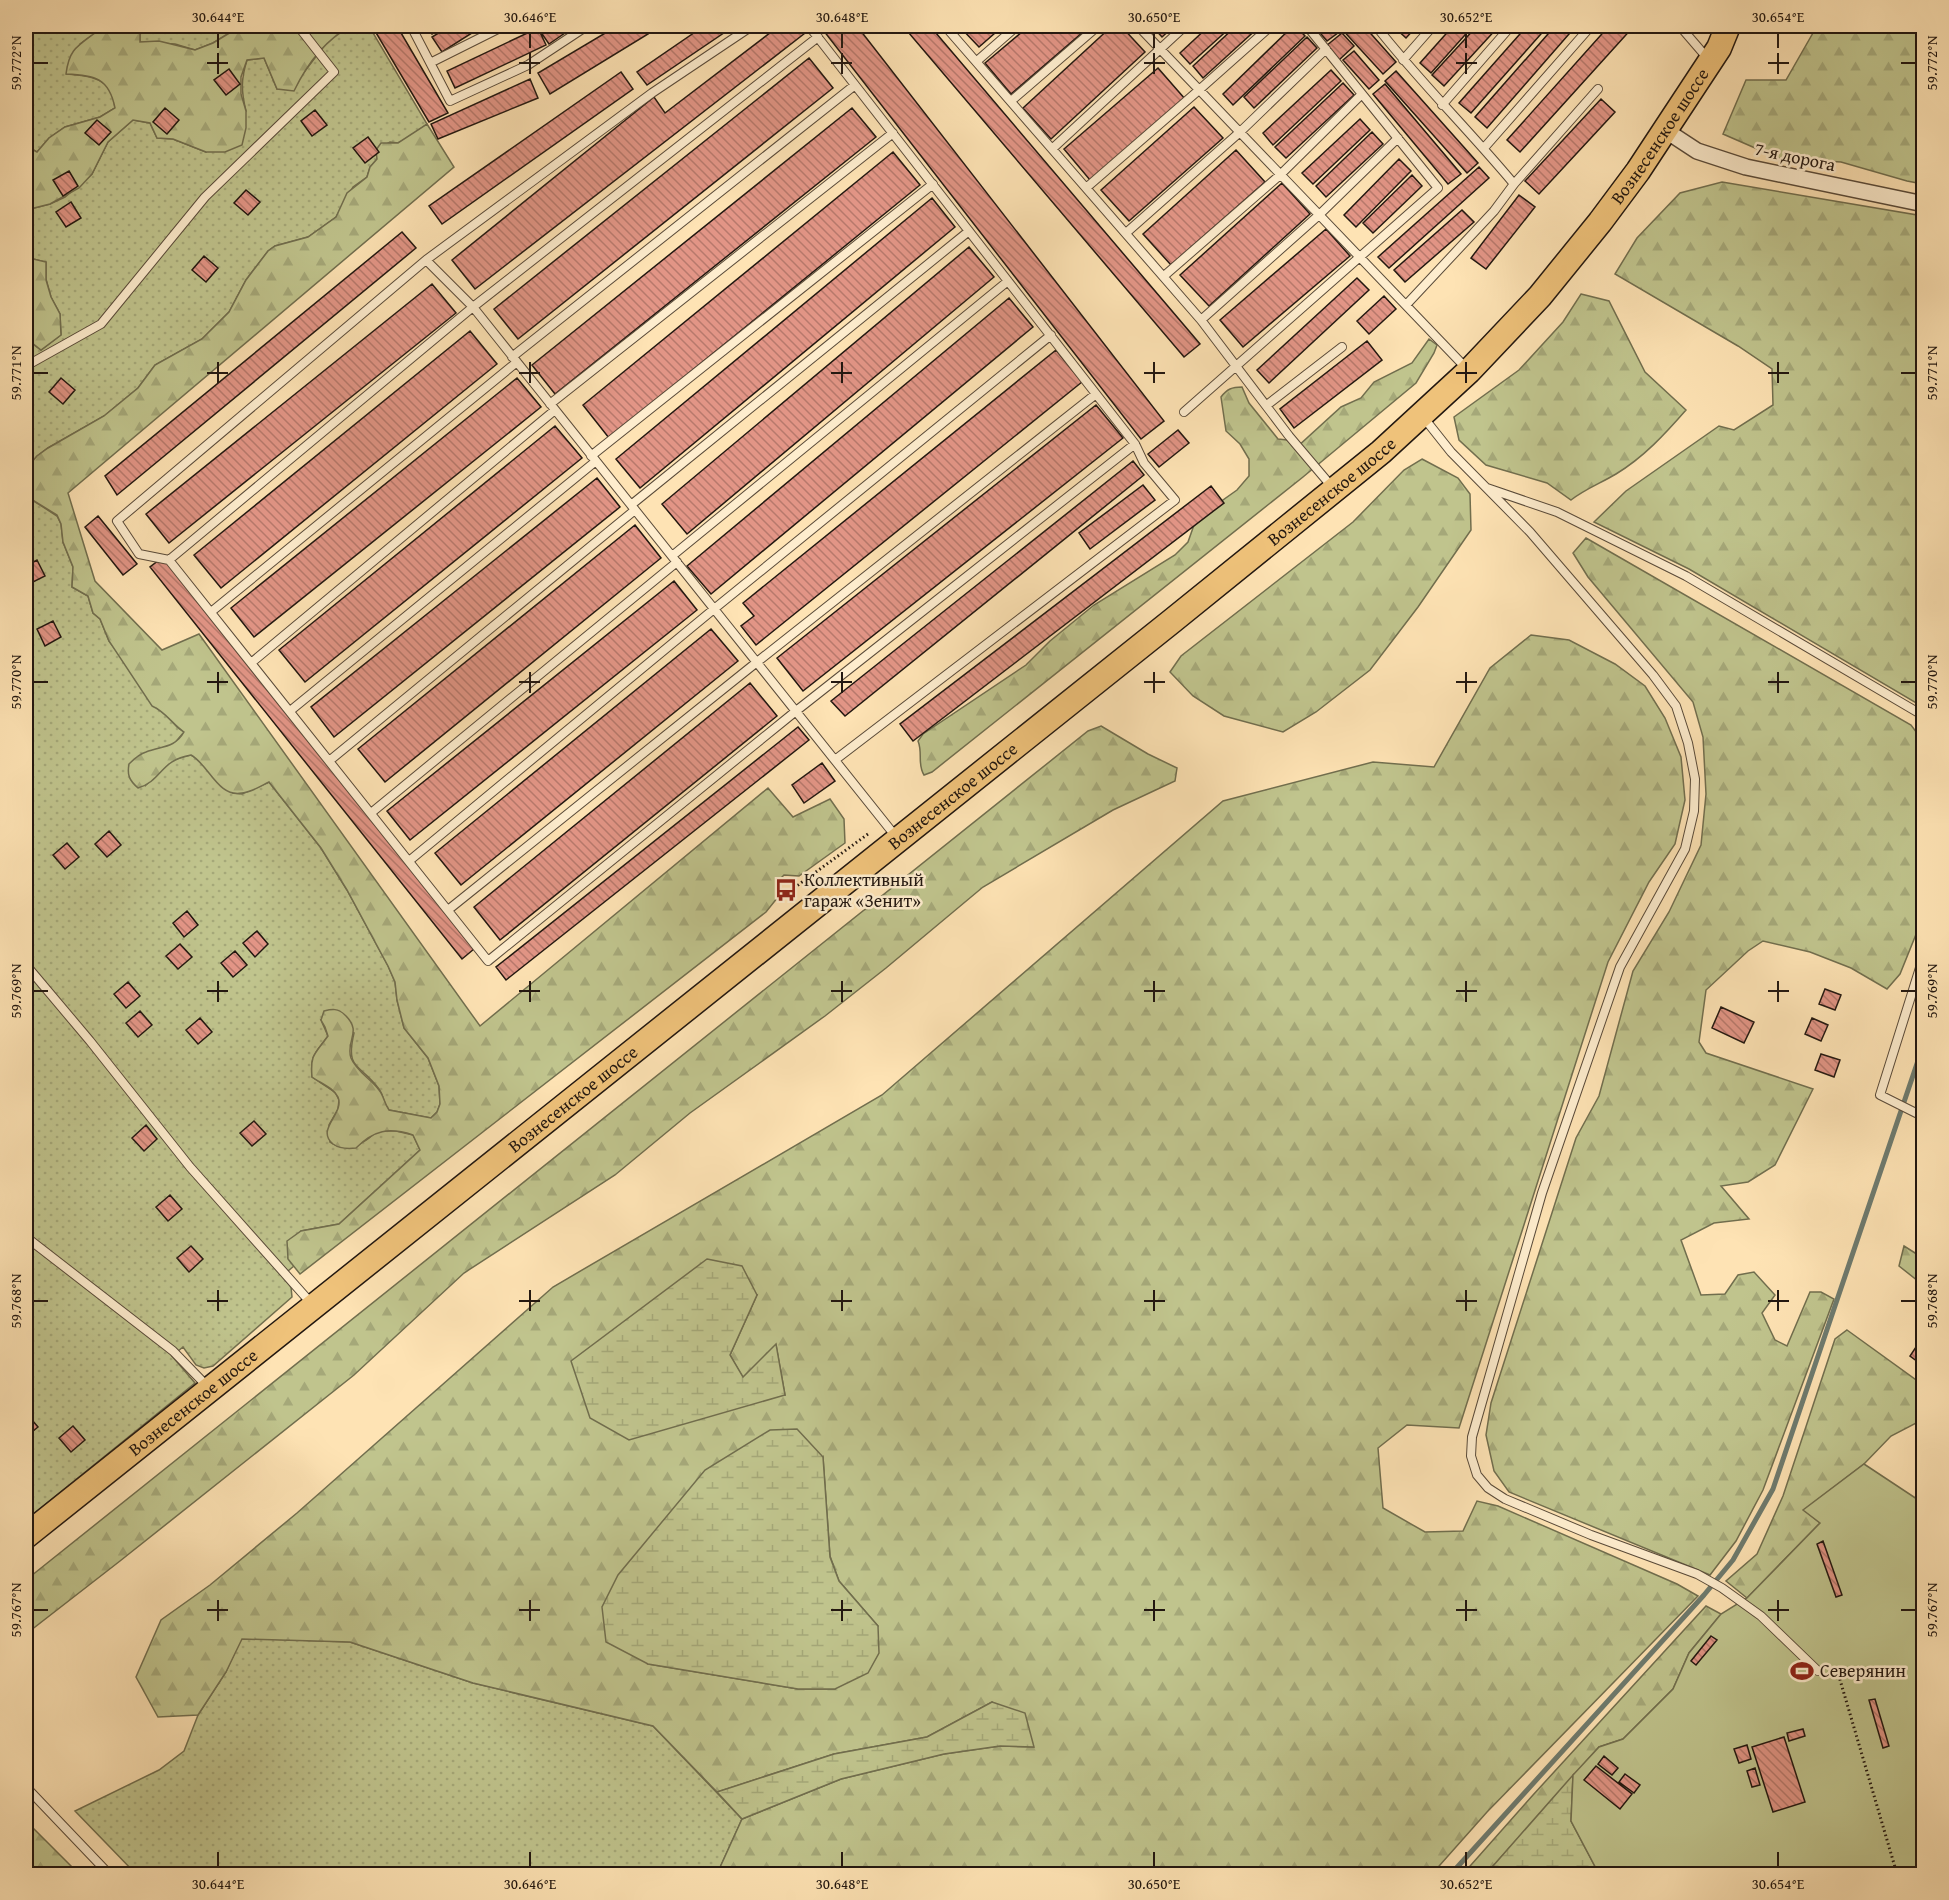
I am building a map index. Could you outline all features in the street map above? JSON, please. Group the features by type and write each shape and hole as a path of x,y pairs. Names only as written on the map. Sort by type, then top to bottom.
{"main road":[{"name":"Вознесенское шоссе","path":"26,1536 314,1306 891,831 1335,490 1381,452 1469,371 1540,297 1593,230 1665,130 1714,54 1728,26"},
{"name":"Вознесенское шоссе","path":"1714,54 1743,26"}],"street":[{"name":"7-я дорога","path":"1665,130 1697,151 1746,167 1923,204"}],"lane":[{"path":"26,366 101,324 205,197 334,72 298,26"},
{"path":"411,26 432,62 450,101 528,65 588,26"},
{"path":"432,62 504,26"},
{"path":"752,26 652,93 426,260 117,521 139,554 169,560 489,961 796,711 1136,444"},
{"path":"809,26 1136,444 1144,463 1175,500 835,760"},
{"path":"945,26 1201,320 1289,436 1335,490"},
{"path":"977,61 1017,26"},
{"path":"1011,101 1098,26"},
{"path":"1138,26 1469,371"},
{"path":"1052,149 1185,26"},
{"path":"1086,188 1270,26"},
{"path":"1184,412 1438,188 1306,26"},
{"path":"1376,26 1442,105 1484,148 1514,184"},
{"path":"1403,60 1433,26"},
{"path":"1442,105 1511,26"},
{"path":"1484,148 1591,26"},
{"path":"1684,26 1684,31 1714,54"},
{"path":"169,560 473,307 818,37"},
{"path":"1126,233 1240,132 1326,49"},
{"path":"211,612 514,359 855,85"},
{"path":"1406,305 1494,211 1514,184 1598,90"},
{"path":"1164,276 1280,175 1362,94"},
{"path":"251,663 553,407 893,133"},
{"path":"1201,320 1319,215 1398,138"},
{"path":"290,711 593,458 933,184"},
{"path":"329,761 969,231"},
{"path":"426,260 473,307 891,831"},
{"path":"371,813 1008,281"},
{"path":"409,861 714,609 1051,336"},
{"path":"1267,405 1342,347"},
{"path":"448,910 1096,394"},
{"path":"1422,415 1451,452 1537,541 1625,642 1676,706 1688,743 1695,779 1694,811 1685,849 1620,967 1542,1193 1472,1437 1471,1456 1477,1475 1488,1488 1505,1499 1591,1535 1697,1574 1722,1588 1761,1616 1818,1671"},
{"path":"1486,488 1557,512 1686,576 1923,716"},
{"path":"1923,955 1880,1095 1923,1117"},
{"path":"26,965 190,1167 314,1306"},
{"path":"26,1237 173,1351 210,1389"},
{"path":"26,1787 109,1875"}],"path":[{"path":"794,888 891,831"},
{"path":"1818,1671 1838,1672 1897,1875"}],"green space":[{"path":"26,26 95,26 95,33 80,44 67,74 92,78 104,83 112,93 115,108 100,117 65,127 49,138 37,152 26,146"},
{"path":"95,26 140,26 140,42 159,41 195,50 213,43 241,26 351,26 325,46 305,71 294,91 277,89 264,58 247,60 241,77 241,94 246,111 246,128 242,145 225,152 206,152 173,139 157,138 150,123 133,120 108,142 92,174 79,188 50,204 26,210 26,146 37,152 49,138 65,127 100,117 115,108 105,84 93,77 66,74 71,54 95,33"},
{"path":"140,26 241,26 213,43 195,50 175,44 140,42"},
{"path":"351,26 369,26 427,124 406,139 398,143 390,142 376,150 377,159 370,167 367,177 353,187 336,217 308,237 275,246 268,251 246,280 229,312 202,339 155,365 138,388 104,416 48,448 37,456 26,469 26,339 41,350 61,335 60,314 51,297 46,279 46,262 26,259 26,210 50,204 65,197 92,174 108,142 133,120 150,123 157,138 173,139 206,152 246,111 242,85 247,60 264,58 277,89 302,75 336,34"},
{"path":"1817,26 1907,26 1923,31 1923,184 1841,162 1778,158 1723,134 1746,80 1786,80"},
{"path":"427,124 454,167 68,493 95,581 162,650 199,634 480,1026 768,788 793,817 830,799 844,819 845,843 799,876 784,875 776,883 778,897 766,912 300,1274 288,1259 287,1241 301,1231 339,1224 420,1150 413,1135 396,1131 376,1134 356,1148 338,1147 328,1138 329,1127 338,1109 338,1097 330,1088 312,1077 314,1055 328,1036 321,1020 324,1011 337,1010 350,1021 353,1026 351,1058 356,1067 379,1090 389,1110 431,1118 437,1112 440,1104 439,1086 428,1058 404,1028 395,982 347,890 321,848 269,782 242,793 226,791 191,755 173,761 146,785 138,788 131,780 129,764 143,753 172,744 184,732 152,706 109,641 100,619 93,613 88,596 72,587 73,567 63,542 61,524 57,515 26,496 26,469 37,456 48,448 104,416 138,388 155,365 202,339 229,312 246,280 268,251 275,246 308,237 336,217 347,193 367,177 370,167 377,159 376,150 381,143 398,143"},
{"path":"1722,182 1923,216 1923,707 1689,569 1594,522 1626,491 1719,426 1734,430 1773,405 1772,369 1738,346 1615,274 1637,238 1680,193"},
{"path":"26,259 46,262 46,280 51,297 60,314 61,335 41,350 26,338"},
{"path":"1581,294 1609,301 1645,372 1686,410 1645,453 1616,474 1571,500 1547,483 1486,465 1459,440 1454,417 1519,370 1563,322"},
{"path":"1429,339 1437,345 1416,383 1303,477 932,772 924,775 918,741 923,734 1026,665 1050,641 1094,605 1175,555 1188,542 1194,525 1206,512 1237,490 1249,476 1249,459 1240,444 1226,431 1221,397 1225,392 1242,387 1249,403 1278,439 1287,440 1297,447 1341,407 1361,398 1374,382 1412,363"},
{"path":"1422,459 1458,478 1470,494 1471,530 1418,607 1370,670 1316,712 1283,732 1224,716 1193,696 1170,672 1181,656 1353,522 1404,470"},
{"path":"26,496 57,516 61,524 63,542 73,567 72,587 88,596 93,613 100,619 109,641 162,710 184,732 173,745 154,750 146,785 172,760 191,755 233,793 242,794 269,782 321,848 347,890 388,966 395,982 404,1028 428,1058 439,1086 440,1104 437,1112 431,1118 389,1110 379,1089 353,1061 351,1054 354,1033 321,1020 328,1036 313,1059 312,1077 335,1092 339,1100 338,1109 329,1125 330,1142 343,1147 355,1146 377,1131 396,1131 413,1135 420,1150 339,1224 301,1231 288,1258 294,1266 282,1276 291,1287 292,1297 213,1366 204,1368 196,1365 183,1347 172,1356 195,1383 26,1520"},
{"path":"1586,538 1911,725 1923,741 1923,917 1900,974 1887,989 1851,968 1810,952 1763,941 1748,951 1706,990 1699,1042 1706,1053 1813,1089 1775,1165 1748,1182 1721,1186 1749,1219 1714,1223 1681,1240 1701,1295 1725,1294 1738,1275 1754,1272 1775,1295 1762,1313 1775,1340 1787,1346 1810,1292 1821,1292 1834,1299 1763,1490 1736,1541 1710,1575 1509,1492 1494,1471 1486,1435 1491,1403 1576,1138 1599,1096 1633,971 1669,912 1701,845 1706,794 1703,737 1693,702 1588,577 1573,553"},
{"path":"1531,635 1569,640 1615,664 1645,686 1665,718 1681,757 1685,800 1675,844 1649,882 1608,962 1459,1428 1407,1425 1378,1448 1383,1508 1425,1532 1463,1531 1477,1501 1498,1506 1677,1584 1698,1596 1487,1812 1432,1874 717,1874 742,1819 841,1779 944,1754 1000,1746 1033,1747 992,1702 927,1737 834,1754 717,1792 653,1726 473,1683 350,1642 242,1639 226,1672 198,1715 158,1717 136,1677 161,1620 210,1585 297,1513 553,1287 882,1095 1223,801 1373,762 1434,767 1490,668","holes":["757,1295 730,1355 743,1378 776,1345 785,1395 572,1361","823,1457 830,1556 839,1581 878,1626 835,1689 798,1689 648,1664"]},
{"path":"1101,726 1177,768 1175,781 1113,810 983,887 825,1016 690,1113 615,1175 464,1273 354,1375 26,1634 26,1580 1088,731"},
{"path":"1904,1246 1923,1258 1923,1285 1899,1266"},
{"path":"707,1259 742,1266 757,1295 730,1355 743,1377 776,1344 785,1395 629,1440 590,1418 571,1361"},
{"path":"1847,1330 1923,1385 1923,1426 1916,1423 1891,1436 1864,1464 1804,1510 1820,1523 1747,1598 1726,1581 1757,1554 1783,1496 1835,1339"},
{"path":"797,1429 823,1457 830,1557 839,1581 878,1626 879,1653 868,1673 835,1689 798,1689 648,1664 606,1642 602,1607 618,1575 705,1470 770,1430"},
{"name":"Северянин","path":"1864,1464 1923,1503 1923,1874 1599,1874 1571,1821 1573,1775 1599,1747 1623,1739 1673,1689 1689,1653 1721,1614 1747,1598 1820,1523 1803,1510"},
{"path":"1706,1606 1721,1614 1689,1653 1673,1689 1623,1739 1599,1747 1486,1874 1463,1874 1533,1795"},
{"path":"241,1638 350,1642 473,1683 653,1726 742,1819 717,1874 136,1874 75,1811 159,1770 184,1751 198,1715 226,1672"},
{"path":"992,1702 1025,1713 1034,1747 1000,1746 944,1754 841,1779 742,1819 717,1792 834,1754 927,1737"},
{"path":"1573,1775 1571,1821 1599,1874 1486,1874"},
{"path":"26,1821 79,1874 26,1874"}],"building":[{"path":"372,26 397,26 448,113 429,122"},
{"path":"426,26 446,26 432,34"},
{"path":"450,26 483,26 442,52 432,37"},
{"path":"541,26 575,26 549,44 538,28"},
{"path":"617,26 643,26 648,34 550,94 538,73"},
{"path":"704,26 734,26 647,85 637,72"},
{"path":"779,26 805,26 809,30 475,289 452,260 654,97 665,113"},
{"path":"820,26 857,26 1164,421 1141,439"},
{"path":"903,26 930,26 1200,344 1184,357"},
{"path":"959,26 1003,26 979,47"},
{"path":"1029,26 1090,26 1011,94 985,63"},
{"path":"1112,26 1121,26 1145,52 1051,139 1023,108"},
{"path":"1152,26 1174,26 1162,37"},
{"path":"1209,26 1232,26 1190,64 1180,53"},
{"path":"1236,26 1260,26 1203,78 1193,66"},
{"path":"1293,26 1296,26 1305,36 1233,105 1223,94"},
{"path":"1314,26 1334,26 1339,32 1327,41"},
{"path":"1339,26 1364,26 1396,62 1383,74"},
{"path":"1417,26 1406,38 1394,27"},
{"path":"1453,26 1473,26 1431,73 1420,63"},
{"path":"1477,26 1499,26 1444,86 1432,75"},
{"path":"1527,26 1548,26 1471,113 1459,103"},
{"path":"1555,26 1576,26 1487,128 1475,117"},
{"path":"1609,26 1634,26 1520,152 1507,140"},
{"path":"538,28 546,45 455,88 447,71"},
{"path":"1342,33 1354,46 1339,60 1326,46"},
{"path":"1307,37 1317,48 1254,108 1244,97"},
{"path":"1354,51 1379,80 1369,89 1343,60"},
{"path":"809,58 833,88 518,339 494,309"},
{"path":"1158,68 1185,99 1090,180 1064,149"},
{"path":"229,69 240,84 226,95 214,80"},
{"path":"1331,70 1341,81 1273,145 1263,133"},
{"path":"1396,71 1478,163 1467,173 1385,81"},
{"path":"621,72 633,89 442,224 429,206"},
{"path":"530,79 538,98 438,139 431,124"},
{"path":"1343,83 1354,95 1286,158 1275,147"},
{"path":"1385,84 1461,174 1448,184 1373,94"},
{"path":"1601,99 1615,112 1539,194 1525,181"},
{"path":"1194,107 1223,138 1129,221 1101,190"},
{"path":"165,108 179,120 167,134 153,122"},
{"path":"852,108 876,137 555,394 532,365"},
{"path":"315,110 327,125 312,136 301,121"},
{"path":"1360,119 1370,130 1313,184 1302,173"},
{"path":"97,120 111,132 99,145 85,133"},
{"path":"1372,132 1383,144 1326,197 1316,186"},
{"path":"368,137 379,152 365,163 353,148"},
{"path":"1236,150 1265,182 1171,265 1143,234"},
{"path":"893,152 920,185 609,438 583,405"},
{"path":"1399,159 1411,171 1356,227 1344,215"},
{"path":"1479,167 1489,178 1389,268 1378,257"},
{"path":"69,171 78,186 63,196 53,180"},
{"path":"1412,175 1422,186 1373,233 1363,223"},
{"path":"1282,183 1310,214 1209,306 1180,275"},
{"path":"246,190 260,202 248,215 234,203"},
{"path":"1519,195 1535,207 1486,269 1471,258"},
{"path":"932,198 955,227 640,488 616,459"},
{"path":"71,202 81,218 66,227 56,212"},
{"path":"1462,210 1474,222 1405,282 1394,270"},
{"path":"1326,229 1350,256 1243,347 1220,320"},
{"path":"402,232 416,248 117,495 105,476"},
{"path":"969,247 994,277 687,534 662,504"},
{"path":"204,256 218,268 206,282 192,270"},
{"path":"1357,278 1369,290 1269,383 1257,370"},
{"path":"432,284 456,313 169,543 146,514"},
{"path":"1384,296 1396,309 1369,334 1357,321"},
{"path":"1009,298 1033,327 711,594 687,566"},
{"path":"470,331 497,364 221,588 194,555"},
{"path":"1367,341 1382,360 1294,428 1280,409"},
{"path":"1056,350 1082,382 756,645 741,626 754,616 743,603"},
{"path":"61,378 75,390 63,404 49,392"},
{"path":"517,378 541,407 254,637 231,608"},
{"path":"1096,405 1123,438 803,691 777,658"},
{"path":"555,426 582,458 305,682 279,650"},
{"path":"1178,430 1189,443 1159,467 1148,454"},
{"path":"1133,461 1144,475 845,716 831,701"},
{"path":"597,478 620,507 334,737 311,707"},
{"path":"1143,485 1155,500 1090,549 1079,533"},
{"path":"1211,486 1224,503 913,741 900,724"},
{"path":"98,516 137,564 123,575 85,527"},
{"path":"635,525 661,558 385,782 358,749"},
{"path":"163,557 474,949 462,959 150,567"},
{"path":"37,560 45,576 29,584 26,578 26,566"},
{"path":"674,581 697,610 410,840 387,811"},
{"path":"53,621 61,637 45,646 37,629"},
{"path":"711,629 738,661 461,885 435,853"},
{"path":"750,683 777,716 500,940 474,907"},
{"path":"798,727 809,740 506,980 496,967"},
{"path":"822,763 835,781 804,803 792,785"},
{"path":"109,831 121,845 107,857 95,844"},
{"path":"67,843 79,857 65,869 53,855"},
{"path":"187,911 198,925 184,937 173,923"},
{"path":"257,931 268,944 255,957 243,943"},
{"path":"180,944 192,957 178,969 166,956"},
{"path":"235,951 247,965 233,977 221,963"},
{"path":"128,982 140,996 126,1008 114,994"},
{"path":"1825,989 1841,995 1835,1010 1819,1004"},
{"path":"1721,1007 1754,1022 1744,1043 1712,1028"},
{"path":"140,1011 152,1025 138,1037 126,1023"},
{"path":"200,1018 212,1032 198,1044 186,1030"},
{"path":"1812,1018 1828,1025 1821,1041 1805,1034"},
{"path":"1821,1054 1840,1060 1834,1077 1815,1070"},
{"path":"254,1121 266,1134 252,1146 240,1133"},
{"path":"146,1125 157,1139 144,1151 132,1138"},
{"path":"170,1195 182,1209 168,1221 156,1207"},
{"path":"191,1246 203,1259 189,1272 177,1258"},
{"path":"1924,1335 1924,1354 1918,1362 1910,1356"},
{"path":"26,1413 38,1427 26,1437"},
{"path":"73,1426 85,1440 71,1452 59,1438"},
{"path":"1823,1541 1842,1595 1836,1597 1817,1544"},
{"path":"1711,1636 1717,1640 1696,1665 1691,1661"},
{"path":"1875,1699 1889,1746 1883,1748 1869,1700"},
{"path":"1803,1729 1805,1736 1789,1741 1787,1733"},
{"path":"1784,1737 1805,1802 1773,1812 1752,1747"},
{"path":"1747,1745 1751,1759 1739,1763 1734,1749"},
{"path":"1604,1756 1618,1768 1612,1775 1598,1764"},
{"path":"1596,1766 1632,1794 1620,1809 1584,1780"},
{"path":"1755,1768 1760,1785 1752,1787 1747,1771"},
{"path":"1625,1774 1640,1785 1634,1793 1619,1782"}],"waterway":[{"path":"1451,1874 1704,1595 1733,1560 1773,1489 1924,1043"}],"place":[{"name":"Коллективный гараж «Зенит»","path":"786,890"},
{"name":"Северянин","path":"1802,1671"}]}
